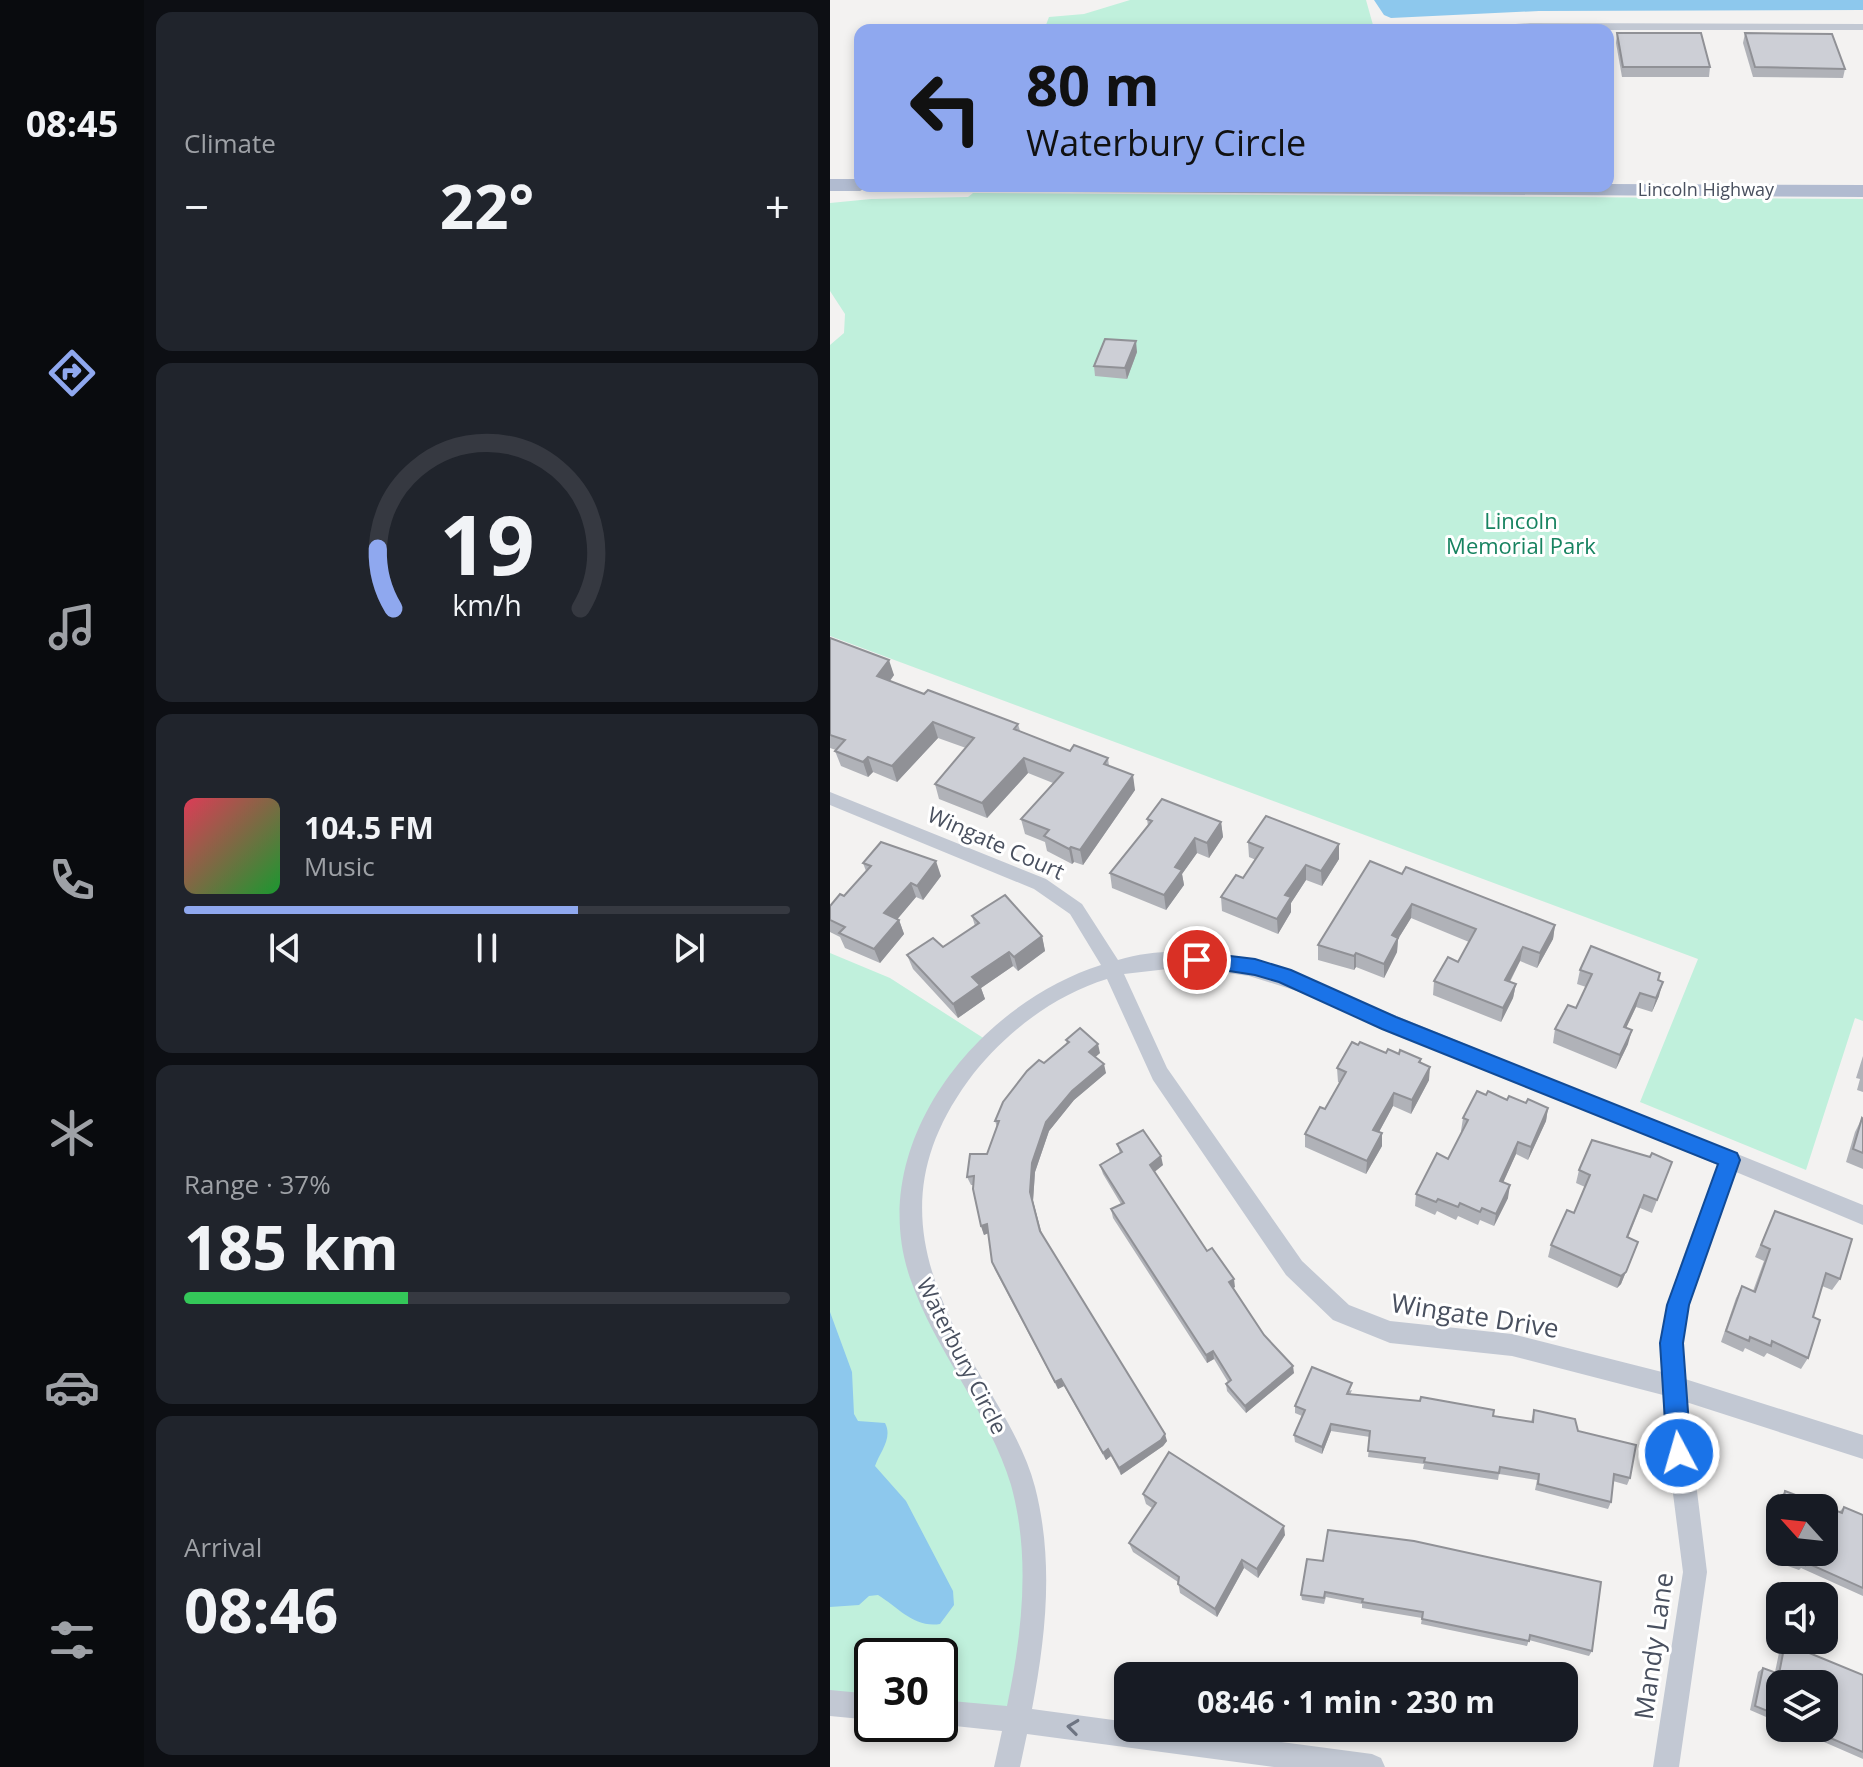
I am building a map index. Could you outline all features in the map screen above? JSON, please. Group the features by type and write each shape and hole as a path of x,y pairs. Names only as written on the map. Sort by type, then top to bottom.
{"main road":[{"path":"830,185 854,185"},
{"name":"Lincoln Highway","path":"1614,189 1863,191"}],"street":[{"path":"1614,26 1863,27"},
{"name":"Wingate Court","path":"830,798 1049,890 1076,909 1091,927 1112,968"},
{"name":"Waterbury Circle","path":"1007,1767 1036,1610 1032,1516 1009,1449 923,1287 913,1249 914,1185 919,1150 947,1092 988,1041 1036,1004 1112,968 1180,959 1214,961 1269,971 1389,1023 1863,1215"},
{"name":"Wingate Drive","path":"1112,968 1160,1074 1294,1268 1341,1313 1390,1332 1512,1345 1673,1386 1863,1447"},
{"name":"Mandy Lane","path":"1666,1767 1695,1572 1673,1386 1672,1343 1678,1305 1730,1160"},
{"path":"830,1703 854,1705"},
{"path":"958,1715 1372,1767"}],"green space":[{"path":"1130,0 1366,0 1373,24 1046,24 1049,17 1084,14"},
{"name":"Lincoln Memorial Park","path":"973,193 1863,199 1863,1021 1855,1018 1806,1170 1640,1102 1698,959 830,636 830,345 844,333 845,314 830,291 830,203 968,197"},
{"path":"830,953 890,978 988,1041 919,1150 913,1249 1032,1516 1017,1720 958,1715 958,1638 854,1638 854,1705 830,1703"}],"water":[{"path":"1374,0 1863,0 1863,10 1539,11 1391,18 1384,15"},
{"path":"830,1312 852,1372 854,1414 858,1421 885,1423 887,1429 887,1440 875,1466 906,1501 953,1591 954,1605 940,1624 914,1620 878,1595 869,1596 859,1605 830,1607"}],"building":[{"path":"1617,33 1701,33 1710,67 1623,67"},
{"path":"1745,33 1832,34 1845,69 1755,67"},
{"path":"1105,339 1136,341 1125,368 1094,366"},
{"path":"830,638 889,660 877,676 924,694 928,690 1018,724 1014,729 1070,751 1074,745 1108,758 1104,764 1133,775 1080,850 1069,849 1044,836 1049,830 1021,819 1063,773 1024,758 982,803 935,784 974,738 933,722 892,766 868,757 863,762 835,751 845,740 830,735"},
{"path":"1162,799 1221,822 1207,843 1195,838 1175,867 1182,870 1164,895 1110,873 1152,821 1147,819"},
{"path":"1266,816 1339,844 1321,871 1306,865 1285,895 1291,897 1277,919 1221,897 1236,875 1243,878 1263,848 1248,842"},
{"path":"881,842 936,861 917,886 911,883 884,913 899,920 874,949 839,933 845,927 830,920 830,906 840,894 844,896 871,866 863,863"},
{"path":"1370,861 1402,874 1406,867 1555,925 1540,953 1523,947 1505,980 1516,984 1503,1008 1434,981 1448,957 1458,962 1476,929 1412,904 1392,935 1398,938 1384,964 1356,953 1354,956 1318,945"},
{"path":"1005,895 1042,936 1014,957 1009,952 972,977 980,985 953,1004 907,955 933,938 943,947 979,923 972,916"},
{"path":"1591,946 1660,973 1658,980 1663,982 1656,998 1640,993 1624,1027 1632,1030 1620,1055 1555,1029 1568,1005 1576,1008 1592,974 1580,970"},
{"path":"1080,1028 1098,1044 1089,1052 1104,1064 1072,1091 1046,1122 1032,1163 1030,1192 1040,1231 1165,1434 1161,1440 1119,1468 1108,1449 1103,1453 1061,1379 1055,1382 992,1262 987,1224 981,1226 973,1189 974,1176 967,1177 970,1154 987,1154 1003,1102 1027,1071 1039,1060 1044,1063"},
{"path":"1352,1042 1358,1045 1360,1042 1386,1053 1388,1049 1399,1054 1400,1050 1421,1059 1419,1062 1430,1067 1412,1100 1394,1093 1373,1130 1382,1133 1367,1161 1305,1134 1320,1107 1325,1109 1346,1072 1337,1068"},
{"path":"1477,1091 1486,1095 1488,1091 1507,1100 1509,1096 1526,1103 1528,1099 1548,1108 1531,1147 1518,1142 1500,1181 1510,1185 1496,1214 1482,1208 1480,1212 1460,1203 1458,1207 1438,1199 1436,1202 1416,1194 1437,1153 1448,1159 1468,1120 1463,1118"},
{"path":"1863,1119 1863,1153 1853,1149"},
{"path":"1143,1130 1161,1156 1150,1165 1207,1251 1212,1248 1234,1279 1229,1282 1264,1335 1293,1366 1245,1406 1226,1384 1231,1380 1213,1351 1206,1355 1111,1209 1124,1203 1100,1165 1122,1152 1117,1144"},
{"path":"1592,1140 1650,1157 1652,1153 1672,1162 1657,1200 1644,1195 1627,1237 1638,1242 1626,1272 1621,1276 1551,1245 1567,1210 1574,1213 1590,1175 1579,1170"},
{"path":"1775,1211 1852,1239 1840,1279 1826,1273 1813,1317 1820,1320 1808,1358 1772,1341 1771,1346 1726,1331 1742,1286 1755,1292 1770,1249 1761,1245"},
{"path":"1312,1367 1352,1383 1347,1394 1420,1401 1421,1397 1494,1410 1493,1416 1533,1422 1534,1410 1575,1419 1578,1431 1636,1445 1630,1478 1614,1474 1611,1502 1538,1484 1539,1474 1500,1467 1499,1473 1424,1462 1425,1458 1368,1451 1370,1431 1331,1424 1322,1447 1294,1435 1305,1410 1295,1406"},
{"path":"1169,1452 1284,1526 1257,1569 1242,1560 1215,1609 1178,1584 1179,1577 1129,1543 1156,1503 1143,1494"},
{"path":"1844,1507 1863,1515 1863,1588 1814,1566 1838,1566 1838,1511 1842,1513"},
{"path":"1328,1530 1414,1541 1601,1582 1592,1651 1530,1635 1529,1641 1422,1619 1423,1612 1362,1602 1363,1599 1325,1592 1324,1598 1301,1595 1307,1559 1323,1561"},
{"path":"1783,1654 1812,1654 1863,1675 1863,1752 1838,1741 1838,1670 1780,1670"},
{"path":"1763,1668 1768,1670 1766,1710 1755,1706"}],"route":[{"path":"1197,960 1255,967 1284,976 1389,1023 1730,1160 1678,1305 1672,1343 1679,1453"}]}
